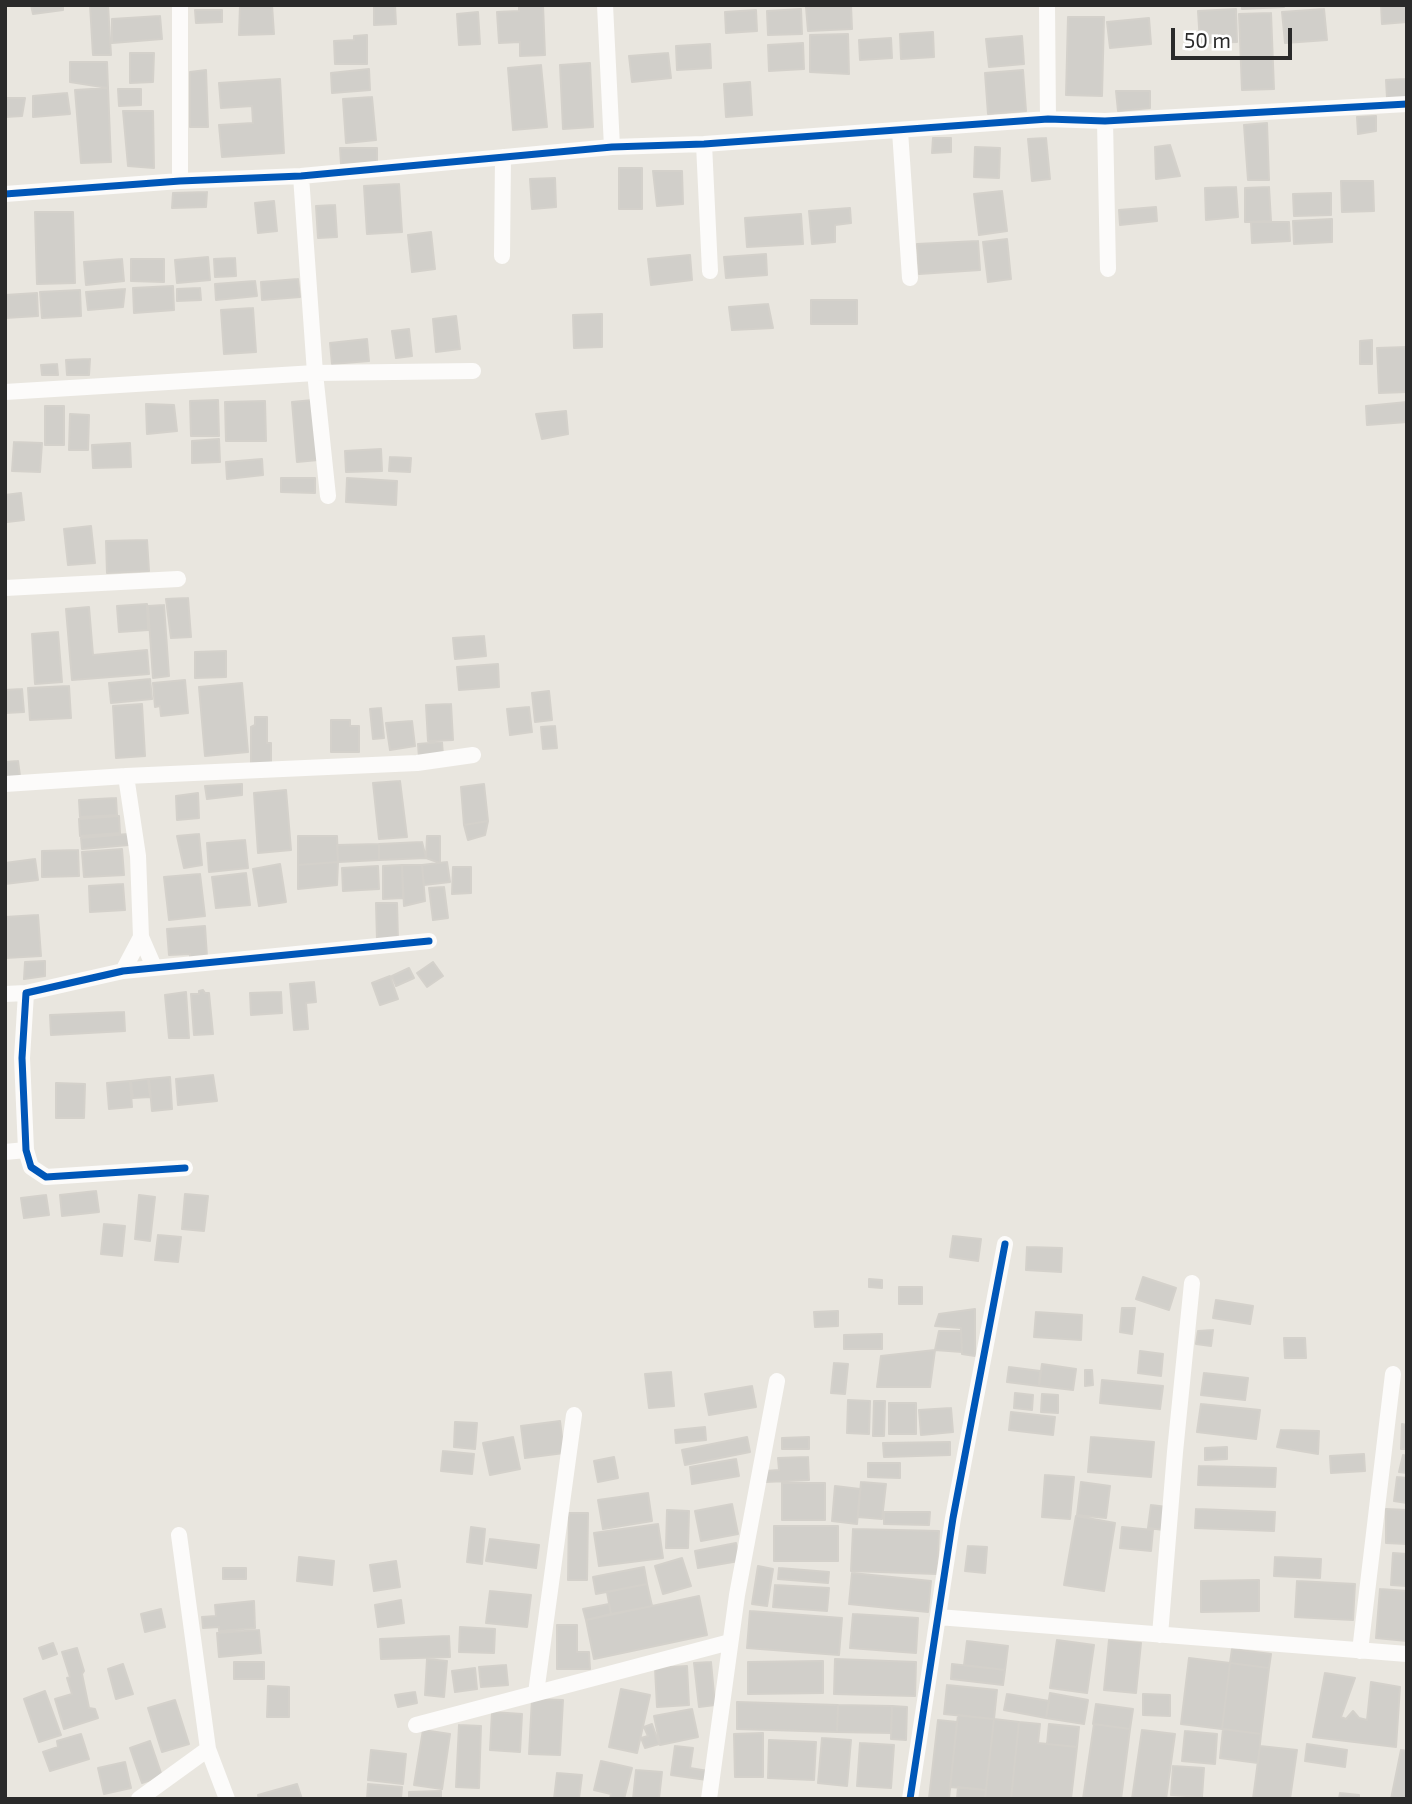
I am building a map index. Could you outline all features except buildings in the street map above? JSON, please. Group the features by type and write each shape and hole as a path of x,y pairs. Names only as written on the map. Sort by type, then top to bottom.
{"street":[{"path":"180,5 180,181"},
{"path":"605,5 612,147"},
{"path":"1047,5 1048,119"},
{"path":"5,194 180,181 301,176 612,147 704,144 1048,119 1105,121 1407,104"},
{"path":"1105,121 1108,269"},
{"path":"900,131 910,278"},
{"path":"704,144 710,271"},
{"path":"502,256 503,157"},
{"path":"301,176 314,373 328,496"},
{"path":"5,392 314,373 473,371"},
{"path":"5,588 178,579"},
{"path":"5,784 417,763 473,755"},
{"path":"126,776 138,856 141,937 154,967"},
{"path":"123,971 141,937"},
{"path":"5,994 26,993 123,971 154,967 429,941"},
{"path":"26,993 22,1058 26,1150 31,1167 46,1177 185,1168"},
{"path":"5,1152 26,1150"},
{"path":"910,1799 953,1518 1005,1244"},
{"path":"1160,1635 1192,1283"},
{"path":"1360,1651 1393,1374"},
{"path":"709,1799 730,1642 778,1381"},
{"path":"536,1693 573,1415"},
{"path":"179,1535 208,1749 227,1799"},
{"path":"938,1617 1407,1654"},
{"path":"416,1725 730,1642"},
{"path":"139,1799 208,1749"}],"cycle path":[{"path":"5,194 180,181 301,176 612,147 704,144 1048,119 1105,121 1407,104"},
{"path":"185,1168 46,1177 31,1167 26,1150 22,1058 26,993 123,971 429,941"},
{"path":"910,1799 953,1518 1005,1244"}]}
